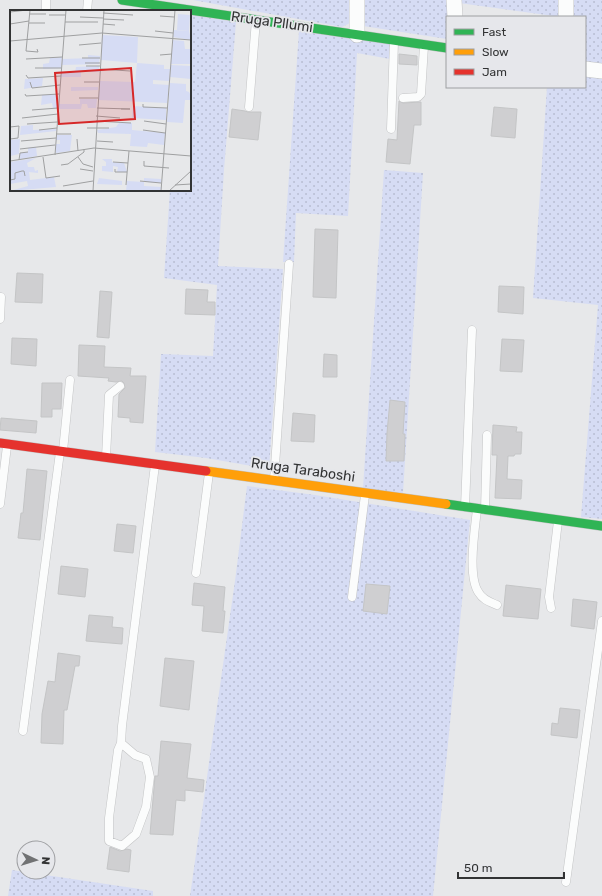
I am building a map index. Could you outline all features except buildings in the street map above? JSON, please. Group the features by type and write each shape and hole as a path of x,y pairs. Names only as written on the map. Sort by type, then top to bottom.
{"street":[{"path":"357,0 357,35"},
{"path":"454,0 455,16"},
{"path":"566,0 566,16"},
{"name":"Rruga Pllumi","path":"127,3 187,5 256,20 446,48"},
{"path":"586,69 602,71"},
{"name":"Rruga Taraboshi","path":"4,443 602,526"}],"lane":[{"path":"87,10 88,0"},
{"path":"249,107 256,20"},
{"path":"391,129 395,40"},
{"path":"403,98 418,97 421,94 424,45"},
{"path":"274,481 289,264"},
{"path":"0,319 1,297"},
{"path":"464,507 472,330"},
{"path":"23,731 62,451 70,380"},
{"path":"106,457 109,395 120,386"},
{"path":"487,435 481,509 473,553 474,578 478,592 485,600 497,604"},
{"path":"0,504 4,443"},
{"path":"121,743 135,755 146,760 150,777 146,807 136,834 122,846 109,841 109,818 118,750 121,743 155,464"},
{"path":"196,573 209,472"},
{"path":"352,597 365,493"},
{"path":"551,608 549,597 558,520"},
{"path":"566,882 602,621"}],"shaded area":[{"path":"193,0 351,0 352,22 342,27"},
{"path":"363,0 450,0 450,16 446,16 446,39 363,26"},
{"path":"459,0 560,0 561,16 554,16 459,3"},
{"path":"569,0 602,0 602,66 586,64 586,16 569,16"},
{"path":"191,15 236,22 218,266 283,269 269,469 206,458 155,452 161,354 213,356 217,285 164,278 170,191 191,191"},
{"path":"299,31 391,44 390,59 357,53 348,216 296,213 294,262 283,262"},
{"path":"586,73 602,75 602,519 581,517 598,305 533,298 547,88 586,88"},
{"path":"384,170 423,173 403,493 363,488"},
{"path":"247,486 315,495 470,520 433,896 190,896"},
{"path":"12,870 16,871 16,880 56,880 56,877 153,891 153,896 8,896"}],"traffic: fast":[{"path":"122,0 190,10"},
{"path":"191,10 446,48"},
{"path":"446,504 602,526"}],"traffic: slow":[{"path":"206,471 446,504"}],"traffic: jam":[{"path":"0,443 206,471"}]}
